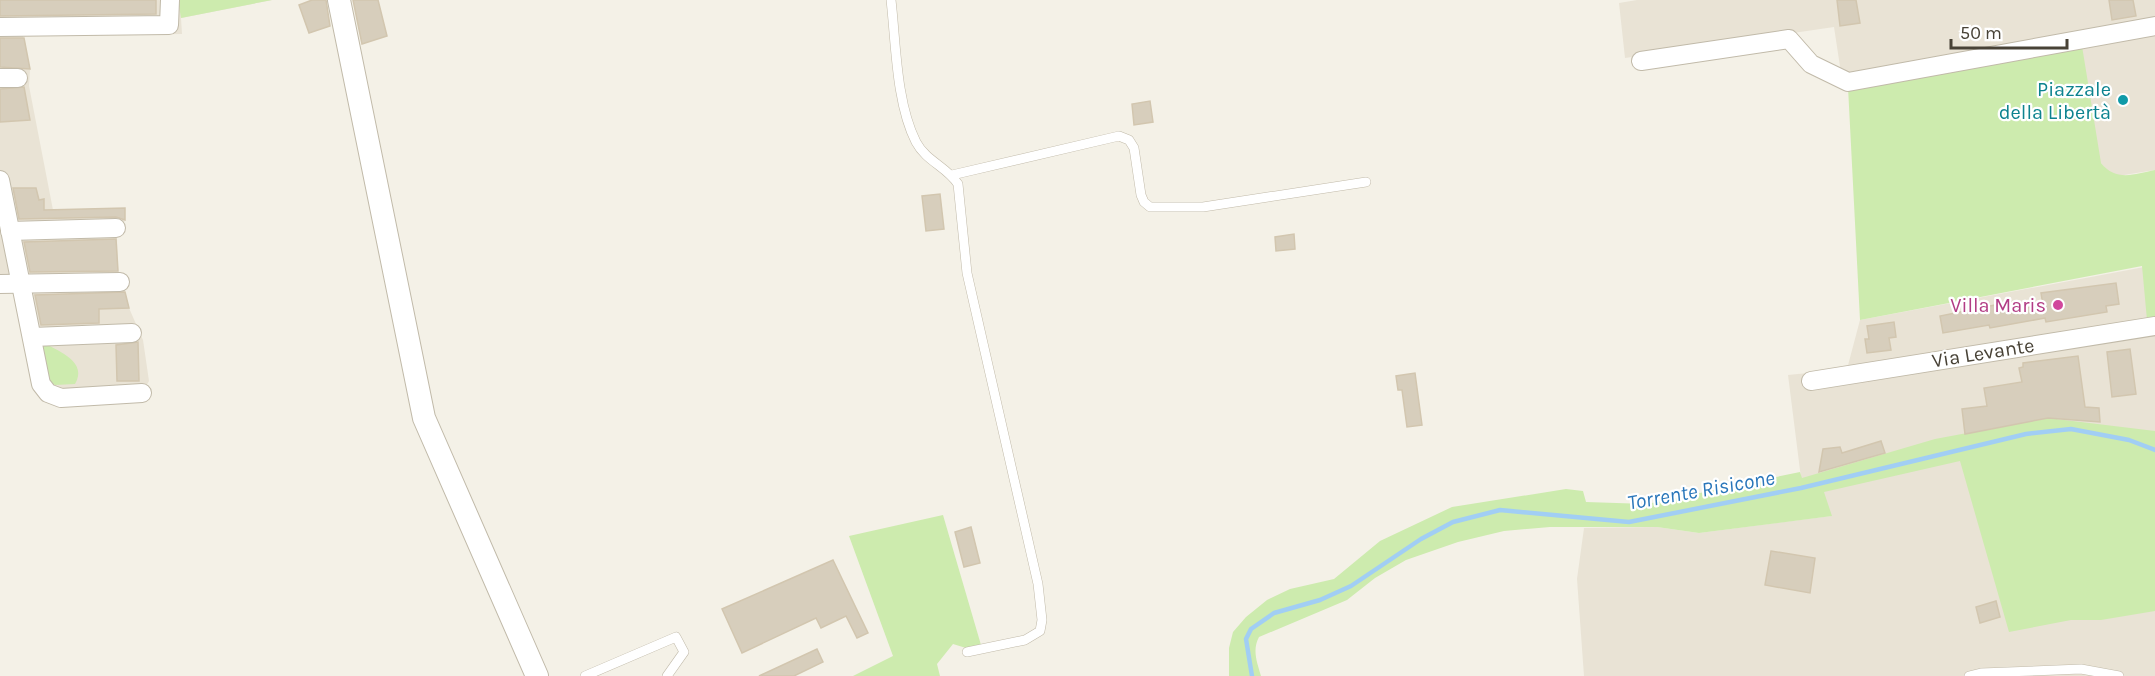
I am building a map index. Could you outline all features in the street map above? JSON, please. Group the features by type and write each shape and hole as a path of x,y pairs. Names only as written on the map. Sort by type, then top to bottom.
{"street":[{"path":"0,27 169,25 170,0"},
{"path":"339,0 424,418 537,676"},
{"path":"1641,61 1789,39 1811,64 1848,82 2155,26"},
{"path":"0,180 6,226 33,337 33,348 41,384 48,393 61,398 142,393"},
{"path":"6,226 116,228"},
{"path":"0,285 120,282"},
{"name":"Via Levante","path":"1811,381 2155,326"},
{"path":"33,337 132,333"}],"lane":[{"path":"891,0 905,114 916,142 925,156 952,175 958,184 967,273 1038,584 1042,620 1040,631 1024,640 967,652"},
{"path":"952,175 1119,136 1129,140 1134,148 1141,195 1150,207 1203,207 1366,182"},
{"path":"585,676 676,637 684,652 667,676"},
{"path":"1969,676 1981,673 2081,669 2120,676"}],"shaded area":[{"path":"0,0 272,0 181,18 182,34 23,36 30,69 29,86 53,210 125,208 125,220 117,238 118,274 127,275 129,284 124,289 129,308 143,340 149,381 142,393 48,393 21,284 0,284"},
{"path":"1637,0 2155,0 2155,170 2118,176 2107,171 2101,163 1848,87 1841,73 1834,27 1625,58 1619,3"},
{"path":"2155,265 2155,676 1584,676 1577,579 1584,528 1657,527 1699,533 1831,516 1801,478 1788,375 1847,369 1860,320"}],"green space":[{"path":"178,0 272,0 181,18"},
{"path":"2082,46 2101,163 2119,175 2133,175 2155,170 2155,318 2147,320 2142,266 1860,320 1848,87"},
{"path":"45,344 65,354 75,364 78,377 75,384 55,385 47,380 40,345"},
{"path":"2048,418 2155,431 2155,611 2101,620 2071,620 2009,632 1960,461 1824,492 1832,516 1699,533 1657,527 1550,527 1504,531 1458,542 1406,560 1375,578 1347,600 1259,637 1256,651 1261,676 1229,676 1229,648 1233,632 1246,617 1267,600 1290,589 1334,579 1380,541 1452,507 1566,489 1583,491 1586,502 1647,504 1800,472 1802,478 1935,439"},
{"path":"943,515 981,645 966,648 953,644 937,664 940,676 853,676 893,656 849,536"}],"building":[{"path":"0,0 156,0 156,14 0,16"},
{"path":"312,0 326,0 330,26 309,33 299,5"},
{"path":"353,0 378,0 387,36 362,44"},
{"path":"1837,0 1856,0 1860,23 1840,26"},
{"path":"2109,0 2133,0 2136,16 2112,20"},
{"path":"0,38 24,38 30,69 0,67"},
{"path":"24,87 30,120 0,122 0,89"},
{"path":"1150,101 1153,122 1134,125 1132,104"},
{"path":"13,188 36,188 39,200 44,199 44,210 125,208 125,220 116,217 19,219"},
{"path":"940,194 944,229 926,231 922,196"},
{"path":"1294,234 1295,249 1276,251 1275,237"},
{"path":"116,239 118,271 30,272 24,242"},
{"path":"2116,283 2119,304 2106,306 2107,312 2046,322 2045,318 1990,328 1989,325 1943,333 1940,316 2015,301 2016,310 2043,305 2041,293"},
{"path":"125,292 129,308 99,309 99,323 41,325 35,295"},
{"path":"1894,322 1896,337 1889,338 1891,350 1867,353 1865,339 1869,339 1867,326"},
{"path":"138,342 139,381 117,381 116,345"},
{"path":"2130,349 2136,394 2112,397 2107,352"},
{"path":"2078,356 2085,407 2099,408 2100,422 2048,418 1965,434 1962,409 1987,406 1984,388 2022,382 2019,368 2023,367 2023,363"},
{"path":"1415,373 1422,425 1407,427 1402,390 1398,390 1396,376"},
{"path":"1881,441 1885,453 1819,472 1823,449 1840,447 1842,453"},
{"path":"971,527 980,563 964,567 955,532"},
{"path":"1771,551 1815,558 1810,593 1765,585"},
{"path":"833,560 868,633 857,638 846,616 821,628 816,618 742,653 722,609"},
{"path":"1996,601 2000,617 1980,623 1976,607"},
{"path":"817,649 823,662 794,676 759,676"}],"waterway":[{"name":"Torrente Risicone","path":"1252,676 1246,639 1251,629 1274,613 1320,600 1351,586 1421,539 1453,522 1500,510 1629,522 1801,488 2026,434 2071,429 2129,440 2155,450"}],"place":[{"name":"Piazzale della Libertà","path":"2123,100"},
{"name":"Villa Maris","path":"2058,305"}]}
